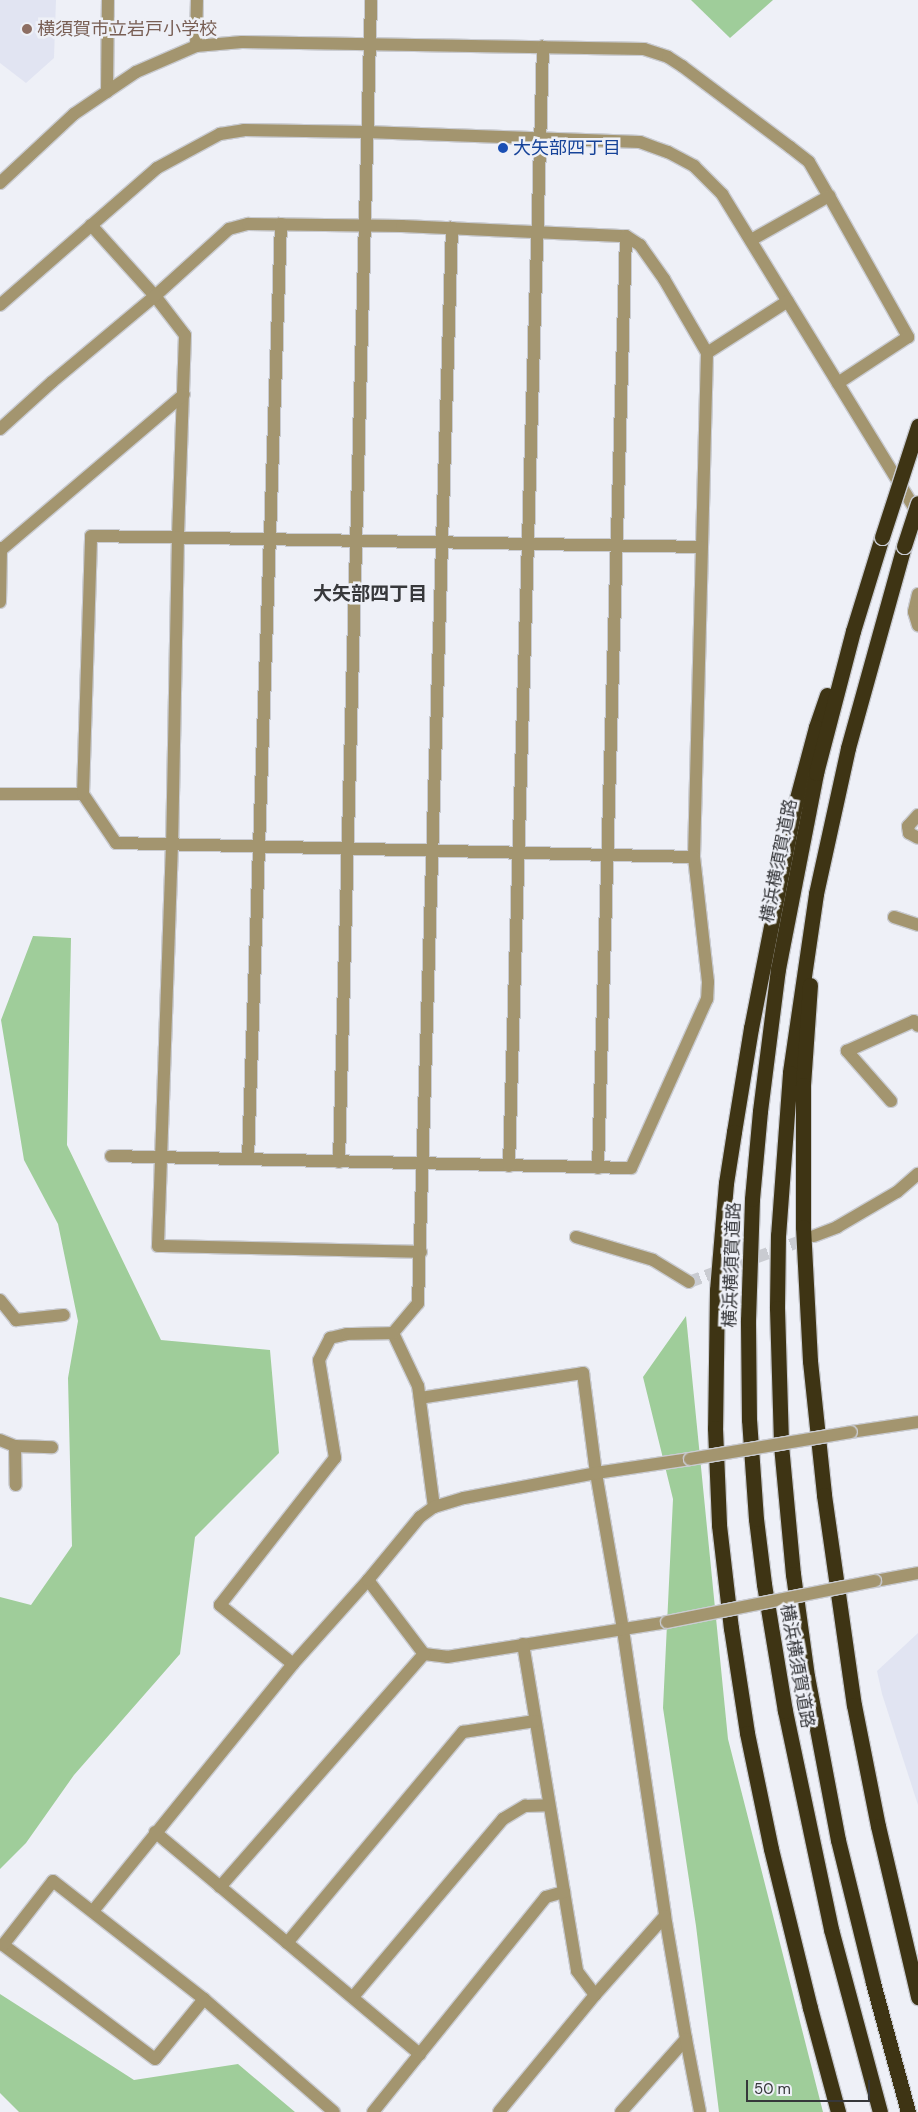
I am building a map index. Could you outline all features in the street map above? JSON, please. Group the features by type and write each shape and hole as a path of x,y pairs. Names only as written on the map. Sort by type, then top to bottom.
{"highway":[{"name":"横浜横須賀道路","path":"880,2112 832,1929 785,1711 764,1584 756,1519 749,1420 748,1320 752,1199 760,1111 778,969 816,773 853,631 918,426"},
{"name":"横浜横須賀道路","path":"908,2112 873,1983 838,1840 822,1758 793,1574 781,1445 777,1299 783,1144 794,1034 816,894 848,748 904,546 918,503"},
{"path":"838,2112 810,2008 771,1848 738,1682 718,1517 714,1428 714,1330 726,1183 751,1028 802,776 816,727 853,631"},
{"path":"816,894 804,1085 802,1153 806,1292 814,1400 829,1542 854,1705 893,1894 918,1997"}],"street":[{"path":"107,92 108,0"},
{"path":"196,46 197,0"},
{"path":"339,1162 370,0"},
{"path":"0,183 74,114 136,72 196,46 242,42 644,49 668,57 809,162 829,196 908,337 838,383"},
{"path":"509,1166 542,137 543,47"},
{"path":"0,305 157,168 220,134 244,130 366,132 640,142 668,152 694,166 722,194 918,514"},
{"path":"750,240 829,196"},
{"path":"0,429 52,382 155,296 229,229 248,224 364,225 626,236 640,245 664,279 707,353 694,857 708,982 707,999 631,1168 111,1156"},
{"path":"248,1159 268,539 281,224"},
{"path":"91,225 155,296 185,335 178,537 172,844 158,1246 420,1252"},
{"path":"293,1664 220,1605 335,1458 319,1360 330,1338 347,1334 392,1333 418,1303 452,228"},
{"path":"598,1168 626,236"},
{"path":"707,353 788,302"},
{"path":"0,602 1,549 184,394"},
{"path":"694,857 116,843 83,794 91,536 702,547"},
{"path":"918,594 914,612 918,625"},
{"path":"0,794 83,794"},
{"path":"918,815 908,826 909,833 918,838"},
{"path":"894,917 918,925"},
{"path":"891,1101 847,1051 914,1021 918,1026"},
{"path":"814,1236 837,1227 890,1196 918,1174"},
{"path":"576,1237 653,1260 689,1282"},
{"path":"0,1300 16,1320 64,1315"},
{"path":"392,1333 418,1386 434,1507"},
{"path":"420,1398 583,1373 596,1473 623,1630 666,1916 700,2112"},
{"path":"93,1911 155,1832 293,1664 368,1580 420,1516 434,1507 464,1498 596,1473 918,1422"},
{"path":"0,1440 15,1446 52,1447"},
{"path":"15,1446 16,1485"},
{"path":"368,1580 424,1654 448,1658 524,1644 623,1630 918,1573"},
{"path":"524,1644 577,1971 595,1995"},
{"path":"220,1886 424,1654"},
{"path":"287,1943 464,1732 535,1721"},
{"path":"353,1997 503,1819 525,1806 549,1805"},
{"path":"155,1832 420,2054"},
{"path":"204,1998 155,2059 3,1945 53,1881 204,1998 334,2112"},
{"path":"373,2112 546,1898 564,1892"},
{"path":"499,2112 595,1995 666,1916"},
{"path":"621,2112 686,2040"}],"shaded area":[{"name":"横須賀市立岩戸小学校","path":"0,0 56,0 54,58 26,83 0,63"},
{"path":"918,1633 918,1805 882,1694 877,1671"}],"green space":[{"path":"691,0 773,0 730,38"},
{"path":"33,936 71,938 67,1145 161,1340 270,1350 279,1453 195,1537 180,1654 74,1775 26,1843 0,1869 0,1597 31,1605 72,1546 68,1378 78,1321 58,1224 24,1160 1,1020"},
{"path":"686,1316 728,1739 823,2112 719,2112 696,1926 663,1708 673,1499 643,1377"},
{"path":"0,1994 134,2080 238,2064 295,2112 19,2112 0,2093"}],"tunnel":[{"path":"689,1282 812,1237"}],"place":[{"name":"横須賀市立岩戸小学校","path":"27,29"},
{"name":"大矢部四丁目","path":"503,148"}],"district":[{"name":"大矢部四丁目","path":"370,594"}]}
